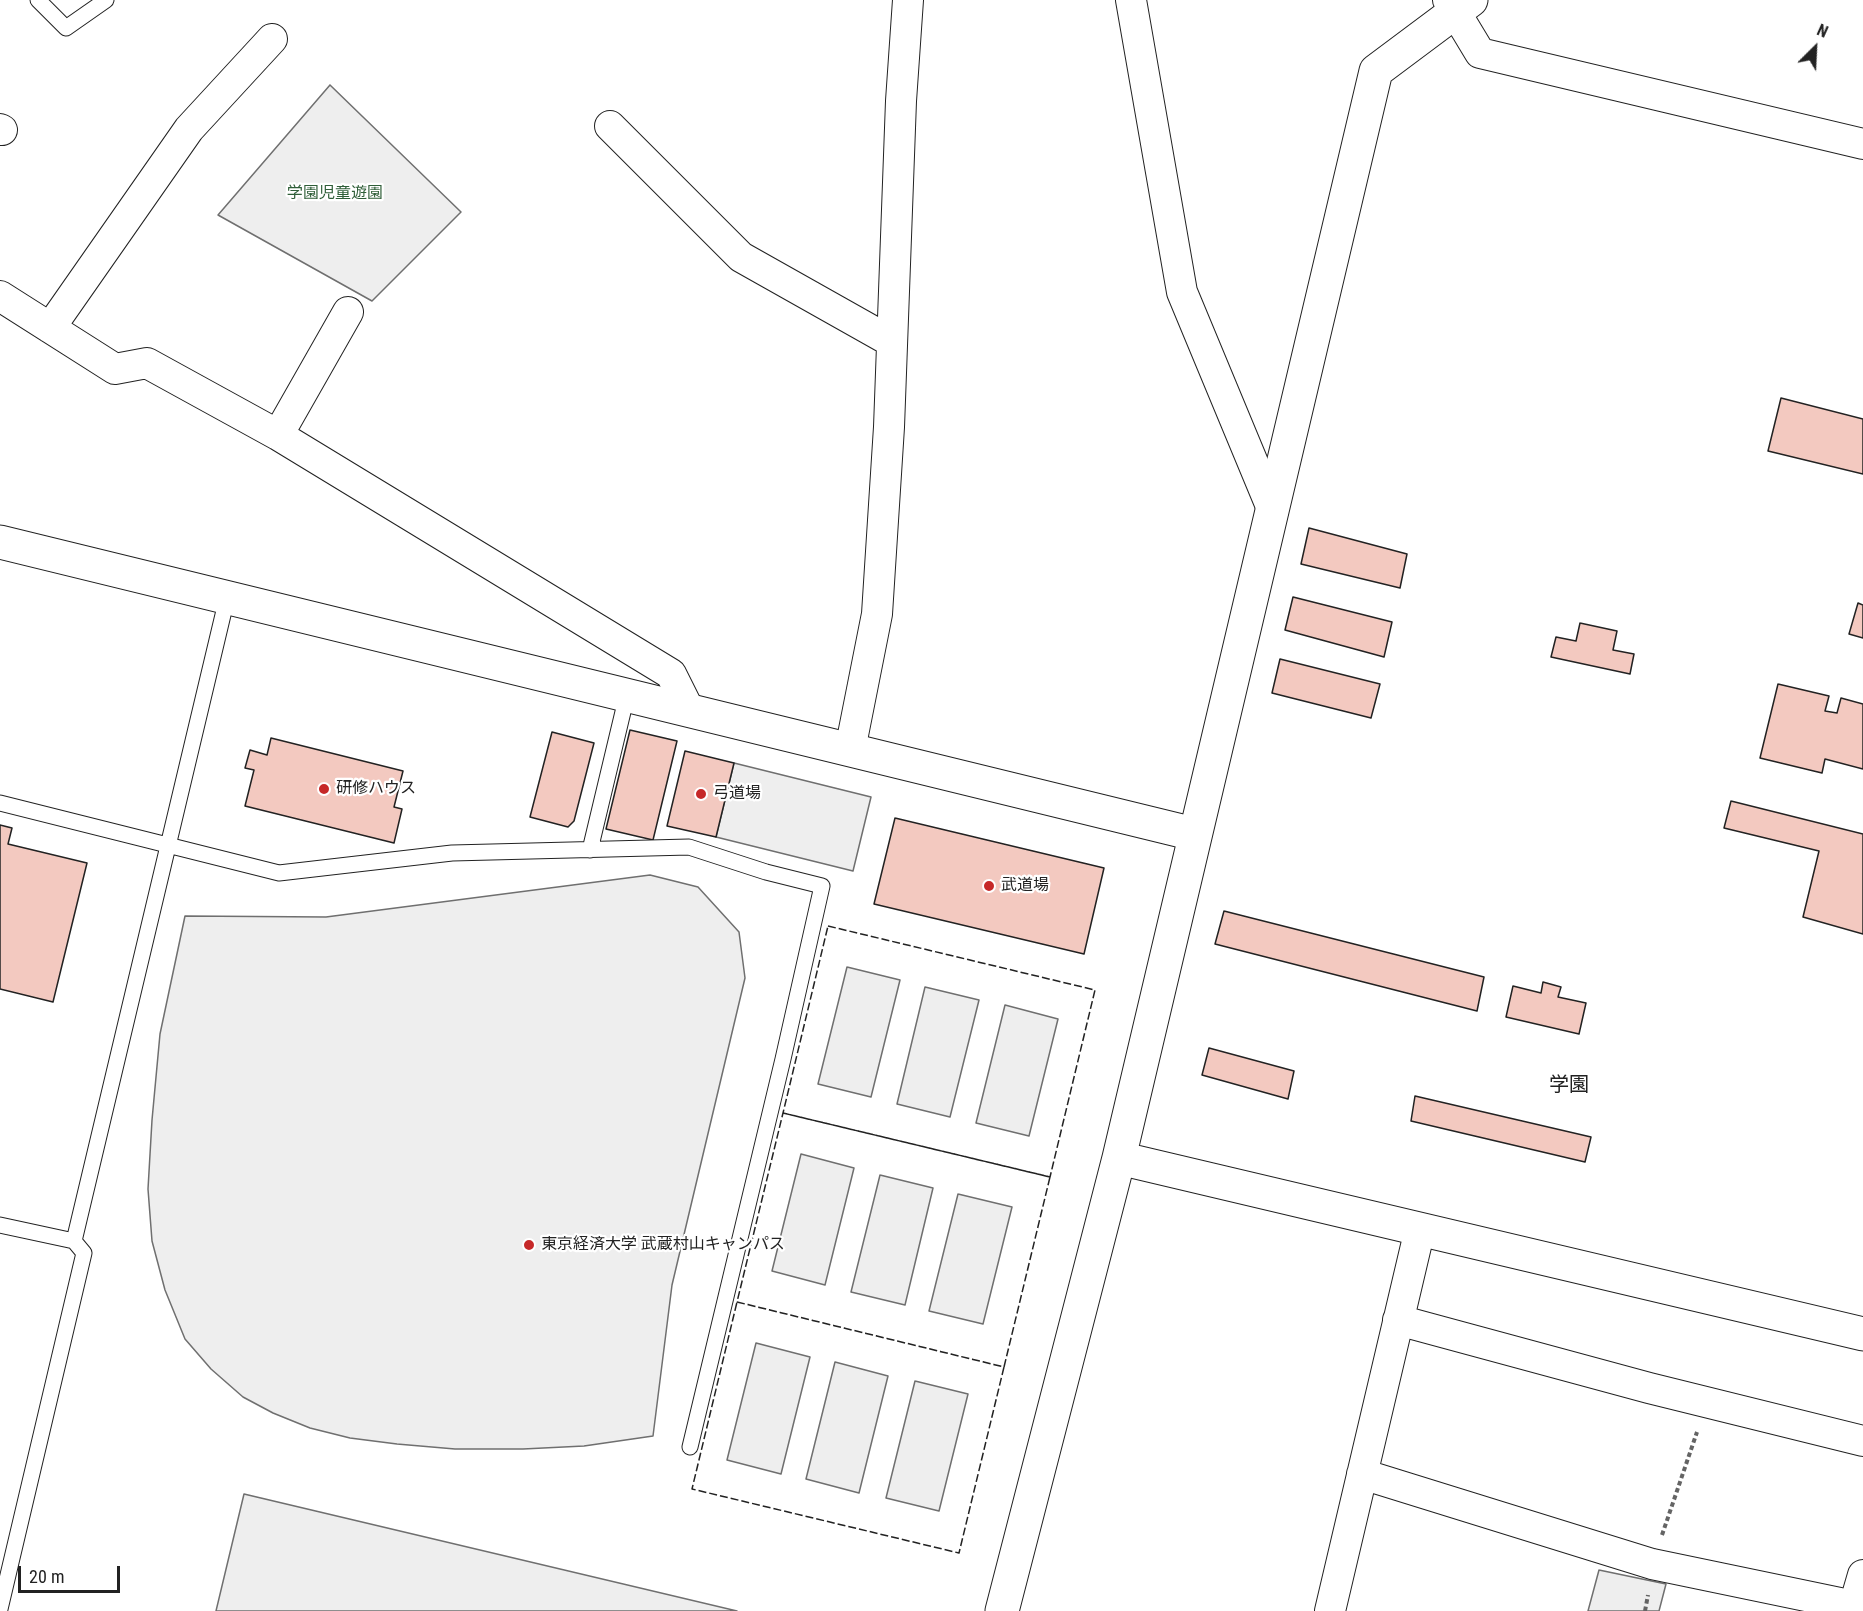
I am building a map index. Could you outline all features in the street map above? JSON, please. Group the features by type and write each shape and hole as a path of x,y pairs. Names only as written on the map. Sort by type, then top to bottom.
{"street":[{"path":"850,750 877,614 892,342 901,101 908,0"},
{"path":"1131,0 1182,292 1273,511"},
{"path":"1002,1611 1119,1158 1376,70 1458,4 1480,53 1862,141"},
{"path":"50,328 189,129 272,39"},
{"path":"610,126 741,257 892,342"},
{"path":"0,296 115,369 147,363 278,435 671,674 689,710"},
{"path":"278,435 348,312"},
{"path":"0,543 1194,834"},
{"path":"1119,1158 1863,1334"},
{"path":"1330,1611 1420,1229"},
{"path":"1398,1320 1702,1401 1863,1441"},
{"path":"1362,1474 1652,1564 1856,1608 1863,1575"}],"lane":[{"path":"38,0 66,28 106,0"},
{"path":"74,1240 170,845 227,598"},
{"path":"590,850 627,695"},
{"path":"0,803 279,873 452,853 689,848 765,872 822,886 690,1447"},
{"path":"0,1225 74,1240 84,1253 0,1609"}],"path":[{"path":"1645,1611 1652,1564 1696,1442 1702,1401"}],"green space":[{"name":"学園児童遊園","path":"330,85 461,212 372,301 218,215"},
{"path":"734,763 871,797 853,871 716,837"},
{"path":"650,875 698,887 739,932 745,978 672,1285 653,1436 584,1446 523,1449 455,1449 397,1444 350,1438 310,1428 273,1413 243,1397 211,1369 185,1339 165,1290 152,1241 148,1189 160,1034 185,916 326,917"},
{"path":"847,967 900,980 871,1097 818,1084"},
{"path":"925,987 979,1000 950,1117 897,1104"},
{"path":"1005,1005 1058,1019 1029,1136 976,1123"},
{"path":"801,1154 854,1168 825,1285 772,1271"},
{"path":"880,1175 933,1188 905,1305 851,1292"},
{"path":"958,1194 1012,1207 983,1324 929,1311"},
{"path":"756,1343 810,1357 781,1474 727,1460"},
{"path":"835,1362 888,1376 859,1493 806,1479"},
{"path":"915,1381 968,1394 939,1511 886,1498"},
{"path":"244,1494 737,1611 216,1611"},
{"path":"1599,1570 1666,1584 1659,1611 1588,1611"}],"building":[{"path":"1781,398 1863,419 1863,474 1768,451"},
{"path":"1309,528 1407,554 1400,588 1301,564"},
{"path":"1293,597 1392,622 1384,657 1285,630"},
{"path":"1858,603 1863,605 1863,638 1849,634"},
{"path":"1580,623 1617,631 1613,650 1634,654 1630,674 1551,657 1556,637 1576,641"},
{"path":"1280,659 1380,684 1371,718 1272,693"},
{"path":"1778,684 1829,696 1825,711 1837,713 1841,698 1863,704 1863,769 1825,759 1822,773 1760,758"},
{"path":"630,730 677,741 653,840 606,829"},
{"path":"552,732 594,743 574,821 568,827 530,817"},
{"name":"研修ハウス","path":"271,738 403,771 394,807 402,809 394,843 245,806 254,770 245,768 250,750 267,755"},
{"name":"弓道場","path":"685,751 734,763 716,837 667,826"},
{"path":"1731,801 1863,834 1863,934 1803,917 1819,851 1724,828"},
{"name":"武道場","path":"895,818 1104,868 1084,954 874,904"},
{"path":"0,825 12,828 8,844 87,863 53,1002 0,989"},
{"path":"1224,911 1484,977 1477,1011 1215,944"},
{"path":"1543,982 1561,987 1558,997 1586,1003 1579,1034 1506,1017 1513,986 1541,993"},
{"path":"1209,1048 1294,1071 1288,1099 1202,1075"},
{"path":"1415,1096 1591,1137 1585,1162 1411,1121"}],"fence":[{"path":"828,926 1095,990 1050,1177 783,1113 828,926"},
{"path":"783,1113 1050,1177 1004,1367 737,1302 783,1113"},
{"path":"737,1302 1004,1367 959,1553 692,1489 737,1302"}],"place":[{"name":"研修ハウス","path":"324,789"},
{"name":"弓道場","path":"701,794"},
{"name":"武道場","path":"989,886"},
{"name":"東京経済大学 武蔵村山キャンパス","path":"529,1245"}],"district":[{"name":"学園","path":"1569,1086"}]}
